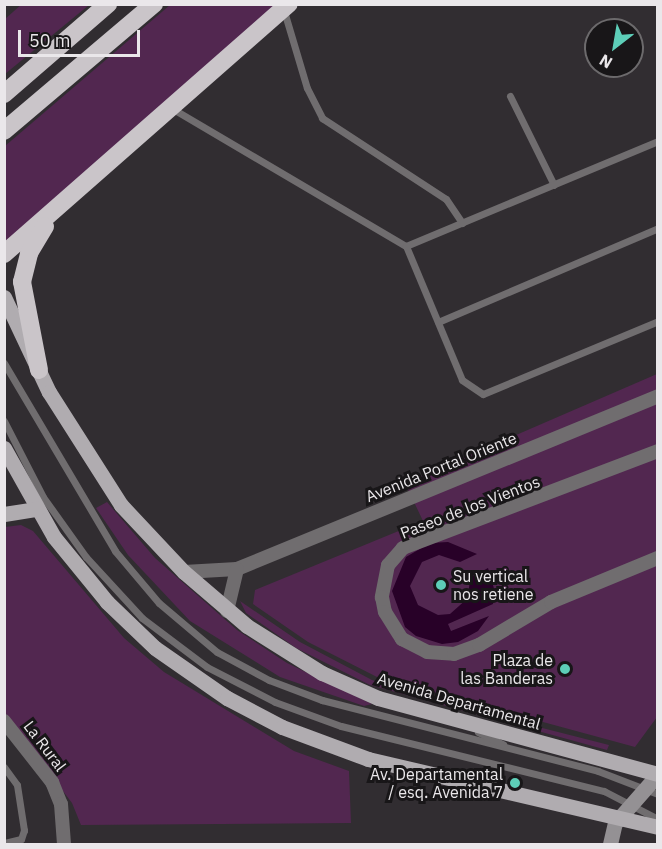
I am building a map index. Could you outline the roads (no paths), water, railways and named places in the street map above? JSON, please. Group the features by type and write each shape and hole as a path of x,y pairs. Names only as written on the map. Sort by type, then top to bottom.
{"highway":[{"path":"4,94 108,4"},
{"path":"4,131 153,4"},
{"path":"4,254 286,7"},
{"path":"39,370 25,313 23,271 59,206"}],"main road":[{"name":"Avenida Departamental","path":"4,297 72,432 121,505 184,572 227,611 294,657 350,687 458,722 657,774"},
{"path":"4,448 37,509 87,579 138,633 255,714 368,759 620,816 657,827"},
{"path":"4,514 37,509"}],"street":[{"name":"Avenida Portal Oriente","path":"184,572 237,569 657,396"},
{"name":"Paseo de los Vientos","path":"657,452 403,548 388,565 382,597 389,620 402,639 427,652 454,654 479,645 551,602 657,558"},
{"path":"227,611 237,569"},
{"name":"La Rural","path":"4,721 52,782 63,828 64,844"},
{"path":"610,844 620,816 631,803 651,791 657,774"}],"lane":[{"path":"286,7 307,88 322,118 446,199 462,223"},
{"path":"510,96 554,185"},
{"path":"171,108 406,246 462,380 483,394 657,321"},
{"path":"406,246 657,141"},
{"path":"438,322 657,228"},
{"path":"4,363 116,551 159,603 198,638 243,667 295,691 519,751 651,791"},
{"path":"4,421 43,497 92,565 142,618 207,667 266,698 341,726 537,773 631,803 657,819"},
{"path":"458,722 519,751"},
{"path":"4,767 17,785 24,830 21,839 4,843"}],"place":[{"name":"Su vertical nos retiene","path":"441,585"},
{"name":"Plaza de las Banderas","path":"565,669"},
{"name":"Av. Departamental / esq. Avenida 7","path":"515,783"}]}
